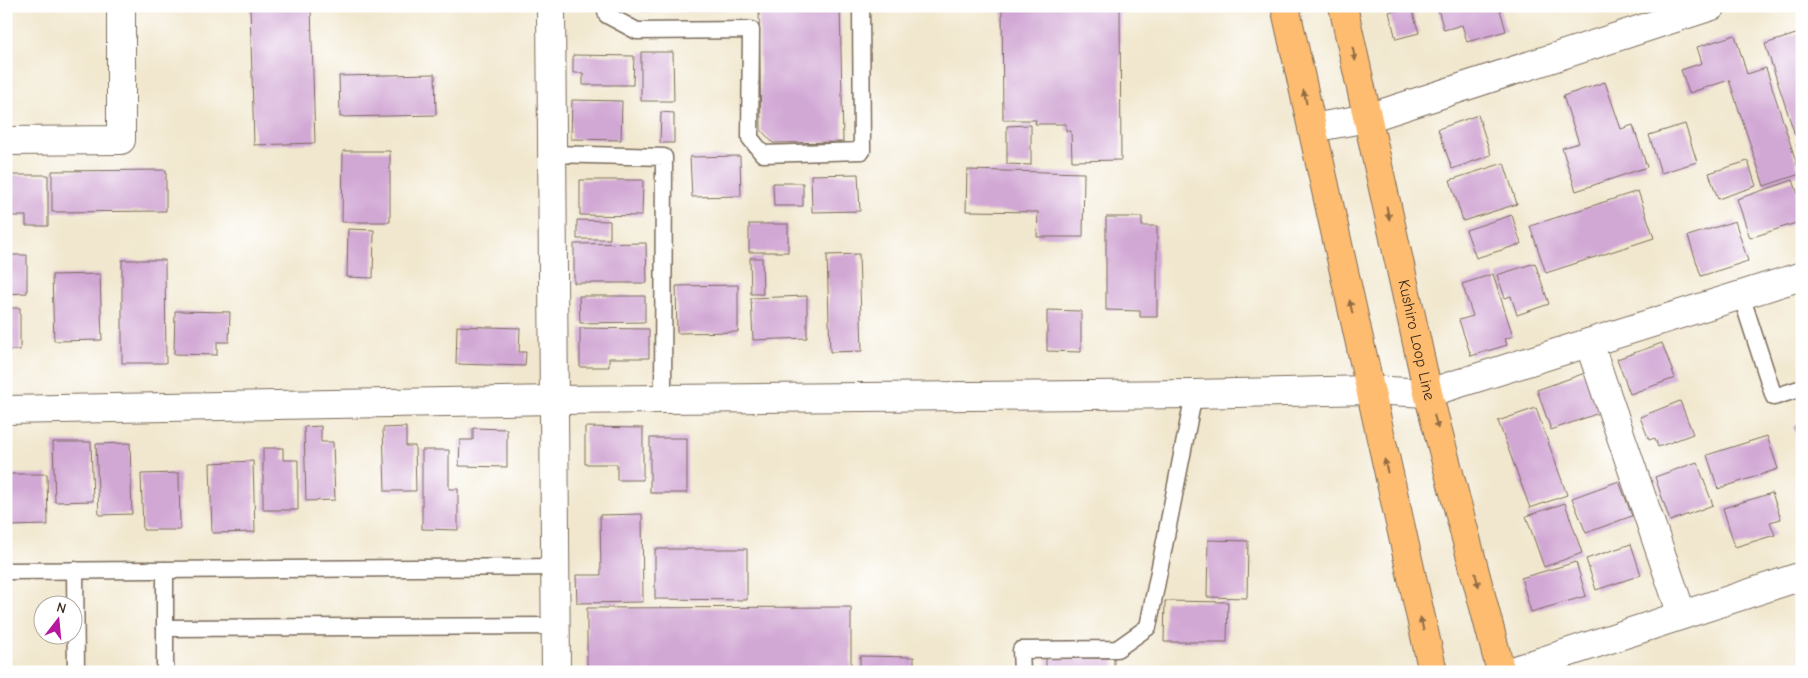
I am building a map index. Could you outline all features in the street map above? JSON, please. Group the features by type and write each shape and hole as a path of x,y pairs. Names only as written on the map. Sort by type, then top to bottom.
{"main road":[{"path":"1285,6 1433,672"},
{"name":"Kushiro Loop Line","path":"1343,6 1428,393 1501,672"}],"street":[{"path":"6,141 121,140 121,6"},
{"path":"550,6 556,672"},
{"path":"1312,128 1368,118 1712,6"},
{"path":"6,410 555,400 1194,394 1369,390 1428,393 1802,276"},
{"path":"1589,343 1682,615"},
{"path":"1508,672 1802,576"}],"lane":[{"path":"605,6 607,15 637,31 751,30 750,138 763,154 862,151 861,6"},
{"path":"552,154 664,157 663,399"},
{"path":"1741,295 1774,397 1802,388"},
{"path":"1022,672 1021,650 1117,649 1148,627 1194,394"},
{"path":"6,570 556,567"},
{"path":"75,570 76,672"},
{"path":"165,570 165,672"},
{"path":"165,628 556,626"}],"building":[{"path":"250,6 311,6 315,143 254,145"},
{"path":"639,6 840,6 843,142 773,143 761,130 759,9 643,11"},
{"path":"1002,6 1120,6 1121,160 1072,161 1071,131 1066,131 1066,124 1035,124 1036,120 1003,120"},
{"path":"1411,6 1419,33 1396,39 1389,12"},
{"path":"1437,6 1499,6 1506,31 1467,42 1462,25 1444,30"},
{"path":"1802,32 1802,133 1795,135 1765,44"},
{"path":"1735,35 1747,74 1766,68 1800,174 1764,186 1729,80 1689,93 1681,70 1702,63 1697,47"},
{"path":"641,52 673,52 674,101 641,101"},
{"path":"573,55 634,56 633,85 583,85 583,73 573,73"},
{"path":"435,74 436,115 340,117 339,76"},
{"path":"1605,82 1621,129 1633,125 1647,167 1576,191 1562,148 1579,143 1563,96"},
{"path":"572,100 622,101 621,140 571,139"},
{"path":"661,112 674,113 674,143 660,143"},
{"path":"1478,115 1491,155 1452,169 1438,129"},
{"path":"1685,124 1697,162 1661,173 1649,135"},
{"path":"1031,125 1031,165 1007,164 1007,126"},
{"path":"1802,142 1802,159 1801,159 1796,144"},
{"path":"343,151 390,151 390,222 342,222"},
{"path":"740,156 741,196 692,197 690,157"},
{"path":"1748,161 1756,186 1718,199 1709,173"},
{"path":"1504,163 1517,204 1463,221 1450,180"},
{"path":"166,170 166,211 52,212 52,171"},
{"path":"967,170 1084,173 1083,237 1037,237 1038,212 966,211"},
{"path":"858,174 860,211 812,212 811,175"},
{"path":"6,175 48,175 48,226 26,226 26,216 6,216"},
{"path":"580,180 643,180 642,216 580,215"},
{"path":"1793,180 1802,205 1802,221 1750,238 1737,199"},
{"path":"773,183 803,183 803,206 774,206"},
{"path":"1638,191 1654,238 1546,273 1530,226"},
{"path":"1512,215 1521,244 1476,258 1466,230"},
{"path":"1106,217 1142,217 1142,226 1157,226 1157,317 1140,317 1140,311 1106,310"},
{"path":"577,220 610,221 610,239 577,239"},
{"path":"1735,221 1748,261 1701,276 1688,236"},
{"path":"749,224 788,224 788,252 749,252"},
{"path":"348,229 374,230 373,278 347,277"},
{"path":"646,243 647,283 574,283 574,244"},
{"path":"859,254 862,351 830,352 827,255"},
{"path":"6,255 27,255 27,293 6,294"},
{"path":"750,258 762,258 763,294 751,294"},
{"path":"122,260 165,260 166,363 122,363"},
{"path":"1535,263 1549,304 1517,315 1511,296 1505,298 1497,275"},
{"path":"100,274 102,340 54,341 52,275"},
{"path":"1493,274 1513,336 1505,339 1507,345 1471,356 1459,320 1473,316 1462,284"},
{"path":"738,285 738,332 677,333 676,286"},
{"path":"579,296 645,296 645,322 580,323"},
{"path":"807,296 807,338 753,340 751,298"},
{"path":"6,308 20,308 20,350 6,350"},
{"path":"1047,310 1081,311 1081,352 1047,351"},
{"path":"175,311 230,312 229,342 217,342 217,355 174,354"},
{"path":"457,326 520,328 519,352 526,352 525,366 456,364"},
{"path":"580,328 649,329 649,358 609,358 609,367 580,367"},
{"path":"1662,343 1675,378 1630,394 1617,359"},
{"path":"1585,373 1599,413 1551,430 1537,390"},
{"path":"1680,401 1693,434 1658,447 1655,438 1649,440 1640,417"},
{"path":"1536,408 1567,495 1530,508 1498,421"},
{"path":"1802,425 1802,447 1801,447 1794,427"},
{"path":"321,426 321,442 333,442 335,500 306,501 304,427"},
{"path":"406,427 406,446 415,446 416,491 385,491 383,428"},
{"path":"585,427 643,428 643,480 617,480 617,464 585,464"},
{"path":"473,428 507,429 507,467 459,466 460,440 473,440"},
{"path":"1767,436 1778,469 1718,489 1707,455"},
{"path":"650,438 687,438 687,493 650,493"},
{"path":"53,442 91,442 93,501 55,502"},
{"path":"130,443 132,514 99,515 96,444"},
{"path":"263,448 283,448 283,460 298,460 298,510 263,510"},
{"path":"422,450 449,450 449,489 458,489 458,530 422,529"},
{"path":"253,461 255,532 212,533 210,463"},
{"path":"1697,462 1713,505 1670,521 1655,477"},
{"path":"179,473 180,530 143,530 141,474"},
{"path":"6,474 47,474 48,525 6,526"},
{"path":"1619,481 1632,516 1586,533 1572,498"},
{"path":"1772,493 1781,519 1770,522 1775,535 1735,547 1723,508"},
{"path":"1565,503 1582,553 1544,567 1526,516"},
{"path":"642,514 643,602 577,603 576,575 601,575 600,515"},
{"path":"1208,540 1248,541 1247,598 1207,597"},
{"path":"1631,544 1641,575 1596,590 1586,559"},
{"path":"655,549 747,549 747,600 655,599"},
{"path":"1576,562 1586,596 1531,612 1521,578"},
{"path":"1165,601 1228,602 1227,642 1164,642"},
{"path":"851,607 851,672 587,672 587,608"},
{"path":"860,656 914,657 914,672 860,672"},
{"path":"1046,658 1114,658 1114,672 1046,672"}]}
